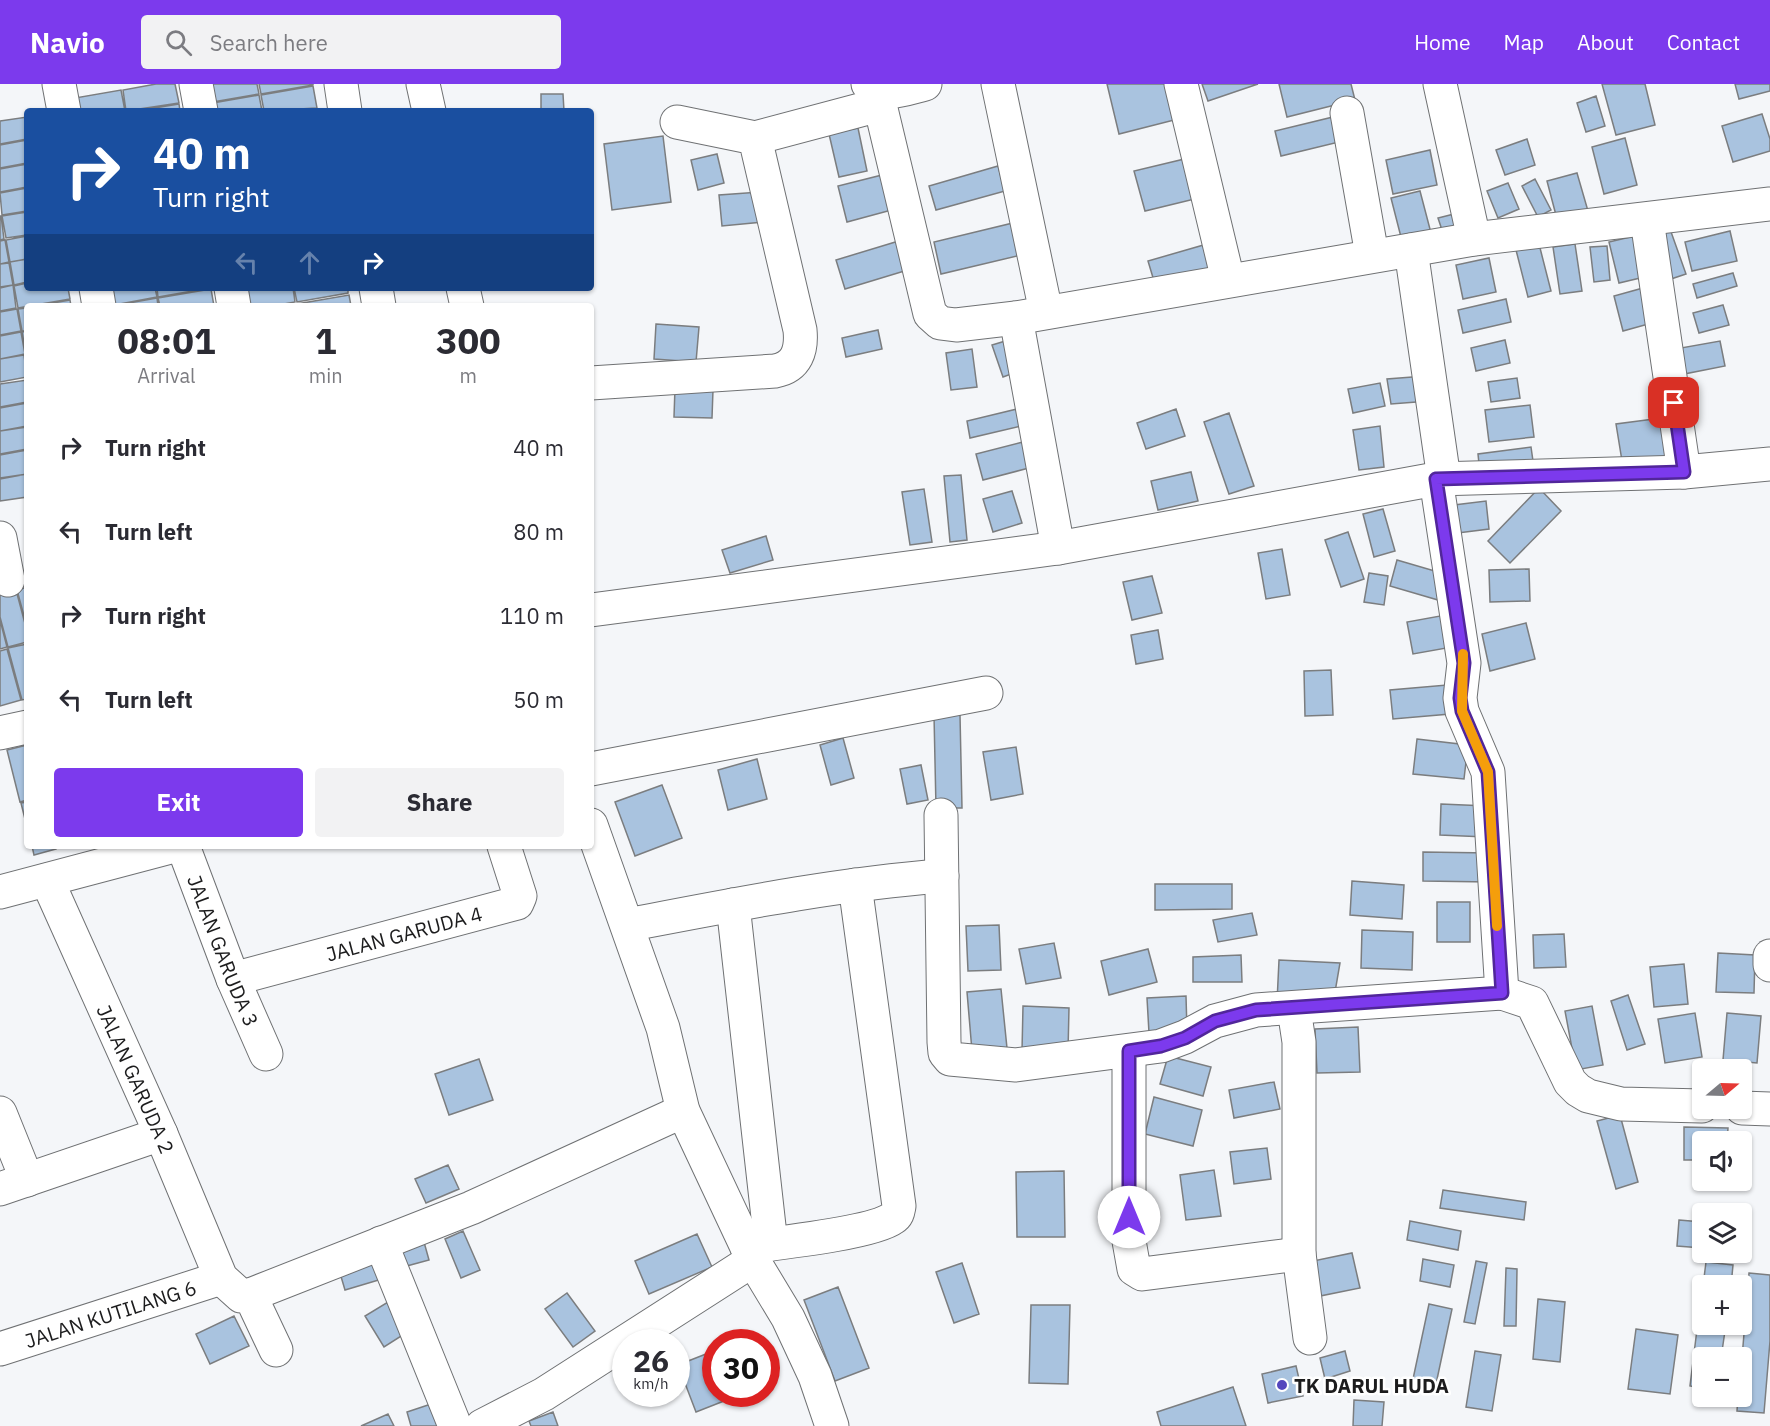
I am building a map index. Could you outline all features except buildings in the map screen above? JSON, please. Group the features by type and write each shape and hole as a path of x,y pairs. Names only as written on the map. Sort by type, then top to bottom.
{"street":[{"path":"59,84 63,108"},
{"path":"196,84 200,108"},
{"path":"341,84 345,108"},
{"path":"423,84 428,108"},
{"path":"677,122 755,138 875,94 925,84"},
{"path":"998,84 1031,315 1058,548"},
{"path":"1181,84 1228,280"},
{"path":"1440,84 1474,239"},
{"path":"875,94 930,314 940,323 956,326 1474,239 1770,204"},
{"path":"1347,113 1372,255"},
{"path":"594,384 776,371 784,369 798,355 800,330 755,138"},
{"path":"1647,220 1684,472"},
{"path":"1411,250 1464,663 1460,698 1462,711 1488,772 1502,993"},
{"path":"594,610 1058,548 1440,479 1684,472 1770,464"},
{"path":"0,538 12,579"},
{"path":"594,768 986,693"},
{"path":"0,733 24,728"},
{"path":"941,815 944,1042 945,1053 950,1059 1016,1065 1161,1046 1233,1015 1256,1010 1502,993 1532,1003 1570,1082 1588,1096 1621,1104 1692,1106"},
{"path":"594,833 663,1028 683,1111 757,1250 815,1376 832,1426"},
{"path":"0,892 163,849"},
{"name":"JALAN GARUDA 3","path":"184,849 233,979 266,1054"},
{"name":"JALAN GARUDA 4","path":"233,979 518,903 520,896 505,849"},
{"path":"627,925 855,885 942,876"},
{"name":"JALAN GARUDA 2","path":"47,880 161,1134 221,1278"},
{"path":"482,1426 544,1394 757,1250 862,1229 888,1221 898,1213 899,1206 855,885"},
{"path":"733,905 757,1250"},
{"path":"1770,956 1770,965"},
{"path":"1294,1009 1299,1042 1299,1254 1310,1338"},
{"path":"1129,1051 1129,1241 1134,1269 1142,1274 1299,1254"},
{"path":"1752,1108 1770,1109"},
{"path":"221,1278 241,1296 250,1295 471,1208 683,1111"},
{"path":"0,1113 14,1184 161,1134"},
{"path":"381,1243 455,1426"},
{"name":"JALAN KUTILANG 6","path":"0,1350 221,1278"},
{"path":"250,1295 276,1350"}],"slow traffic":[{"path":"1463,654 1460,698 1462,711 1488,772 1497,926"}],"place":[{"name":"TK DARUL HUDA","path":"1282,1385"}],"route":[{"path":"1129,1217 1129,1051 1161,1046 1185,1038 1215,1021 1256,1010 1502,993 1488,772 1462,711 1460,698 1464,663 1436,479 1684,472 1674,403"}]}
